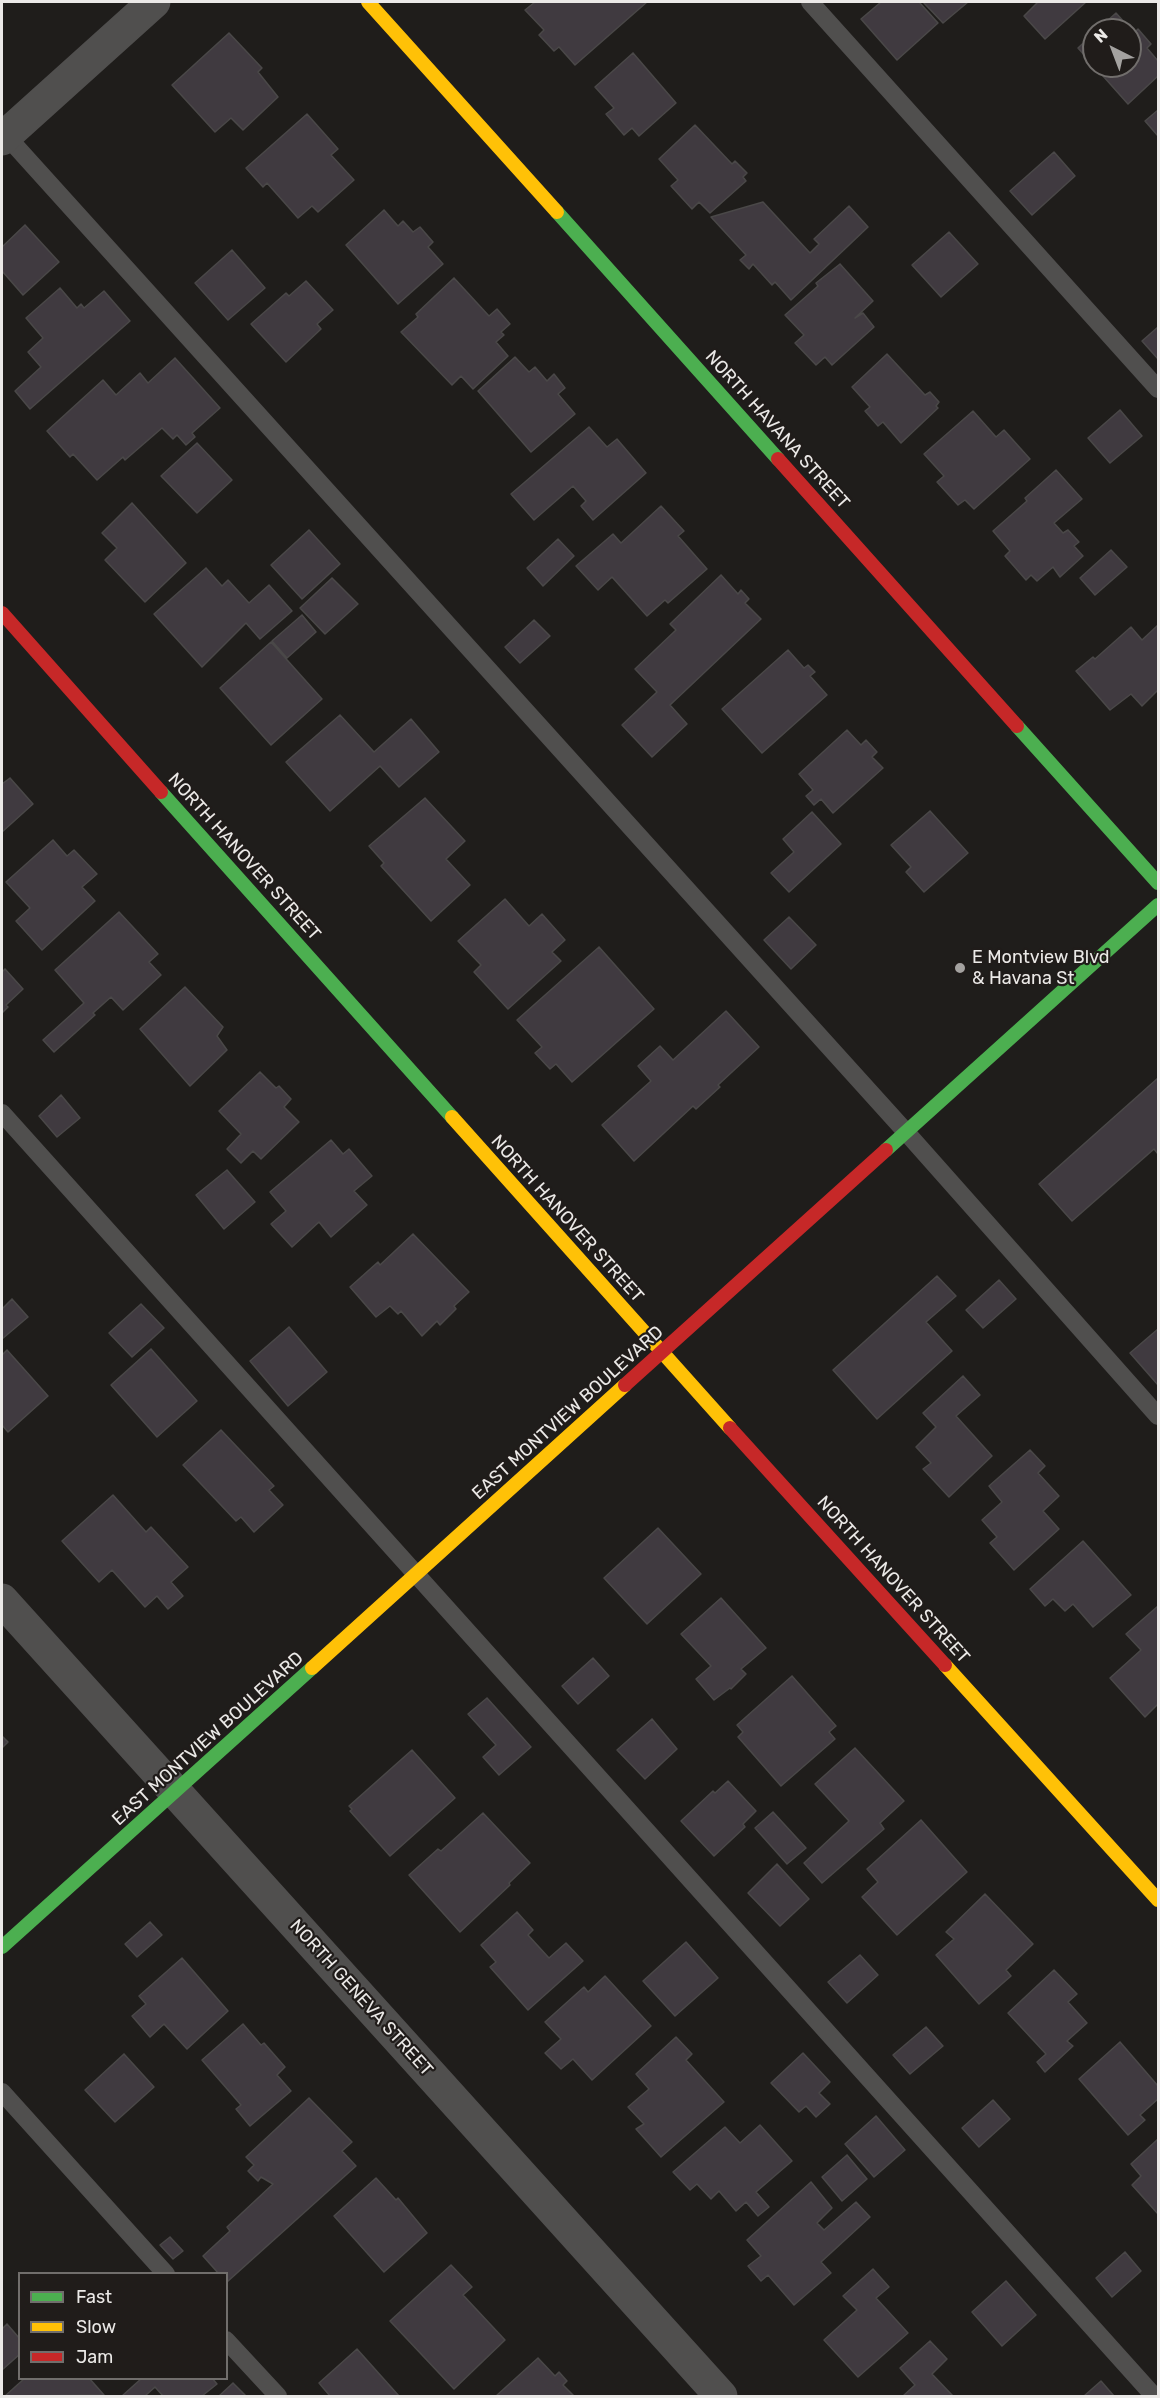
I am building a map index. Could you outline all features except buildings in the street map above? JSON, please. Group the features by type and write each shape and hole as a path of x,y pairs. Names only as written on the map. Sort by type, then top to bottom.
{"street":[{"path":"3,135 154,2"},
{"name":"NORTH HAVANA STREET","path":"368,2 1158,883"},
{"name":"NORTH HANOVER STREET","path":"2,613 662,1353 1158,1900"},
{"name":"EAST MONTVIEW BOULEVARD","path":"2,1947 1158,905"},
{"name":"NORTH GENEVA STREET","path":"2,1600 722,2397"}],"lane":[{"path":"810,2 1158,389"},
{"path":"3,135 906,1132 1158,1416"},
{"path":"2,1113 1154,2397"},
{"path":"2,2092 164,2272"},
{"path":"228,2342 278,2397"}],"traffic: fast":[{"path":"557,212 778,459"},
{"path":"1017,726 1158,883"},
{"path":"161,792 452,1117"},
{"path":"886,1150 1158,905"},
{"path":"2,1947 312,1668"}],"traffic: slow":[{"path":"368,2 557,212"},
{"path":"452,1117 730,1428"},
{"path":"312,1668 625,1385"},
{"path":"945,1665 1158,1900"}],"traffic: jam":[{"path":"778,459 1017,726"},
{"path":"2,613 161,792"},
{"path":"625,1385 886,1150"},
{"path":"730,1428 945,1665"}],"place":[{"name":"E Montview Blvd & Havana St","path":"960,968"}]}
